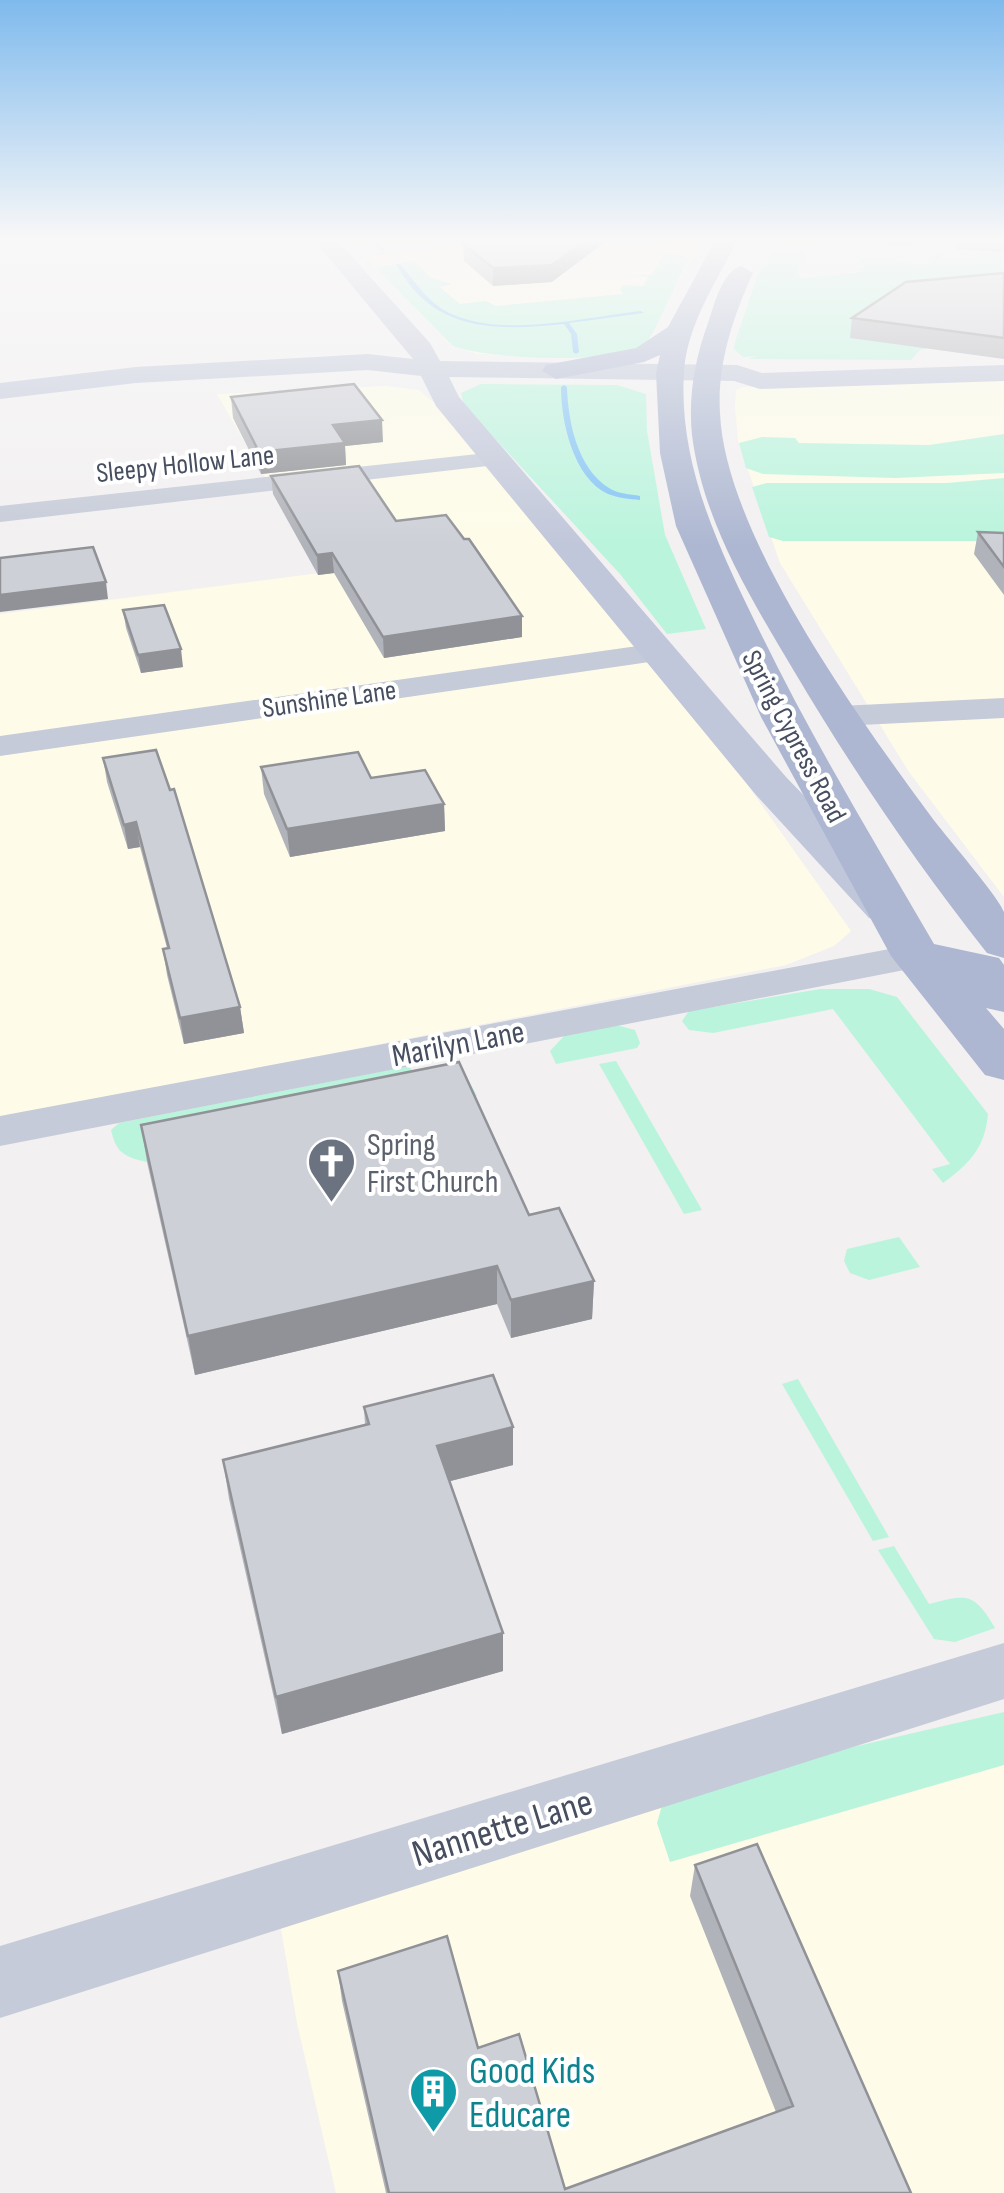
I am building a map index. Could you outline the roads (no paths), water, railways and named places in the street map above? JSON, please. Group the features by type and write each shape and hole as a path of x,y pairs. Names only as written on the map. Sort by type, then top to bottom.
{"main road":[{"path":"320,364 370,350 383,341"},
{"path":"415,341 446,400 771,786 906,937 981,969 1004,996"},
{"path":"556,371 644,354 664,341"},
{"path":"684,341 705,373 760,381 1004,373"},
{"path":"705,373 715,341"},
{"path":"0,391 136,375 368,362 430,369 705,373 760,367 1004,361"},
{"path":"0,410 166,390 387,379 430,369"},
{"name":"Spring Cypress Road","path":"705,373 674,453 692,526 781,718 906,937 1004,1063"},
{"name":"Spring Cypress Road","path":"705,373 707,432 716,478 740,549 840,716 959,888 1004,943"},
{"path":"726,604 754,618 800,701 840,716"}],"street":[{"name":"Sleepy Hollow Lane","path":"0,514 496,459"},
{"name":"Sunshine Lane","path":"0,746 659,652"},
{"path":"840,716 1004,708"},
{"name":"Marilyn Lane","path":"0,1132 906,937"},
{"name":"Nannette Lane","path":"0,1982 1004,1671"}],"waterway":[{"path":"575,341 576,352"},
{"path":"564,387 569,429 587,470 609,492 637,498"}],"place":[{"name":"Spring First Church","path":"332,1204"},
{"name":"Good Kids Educare","path":"434,2134"}]}
